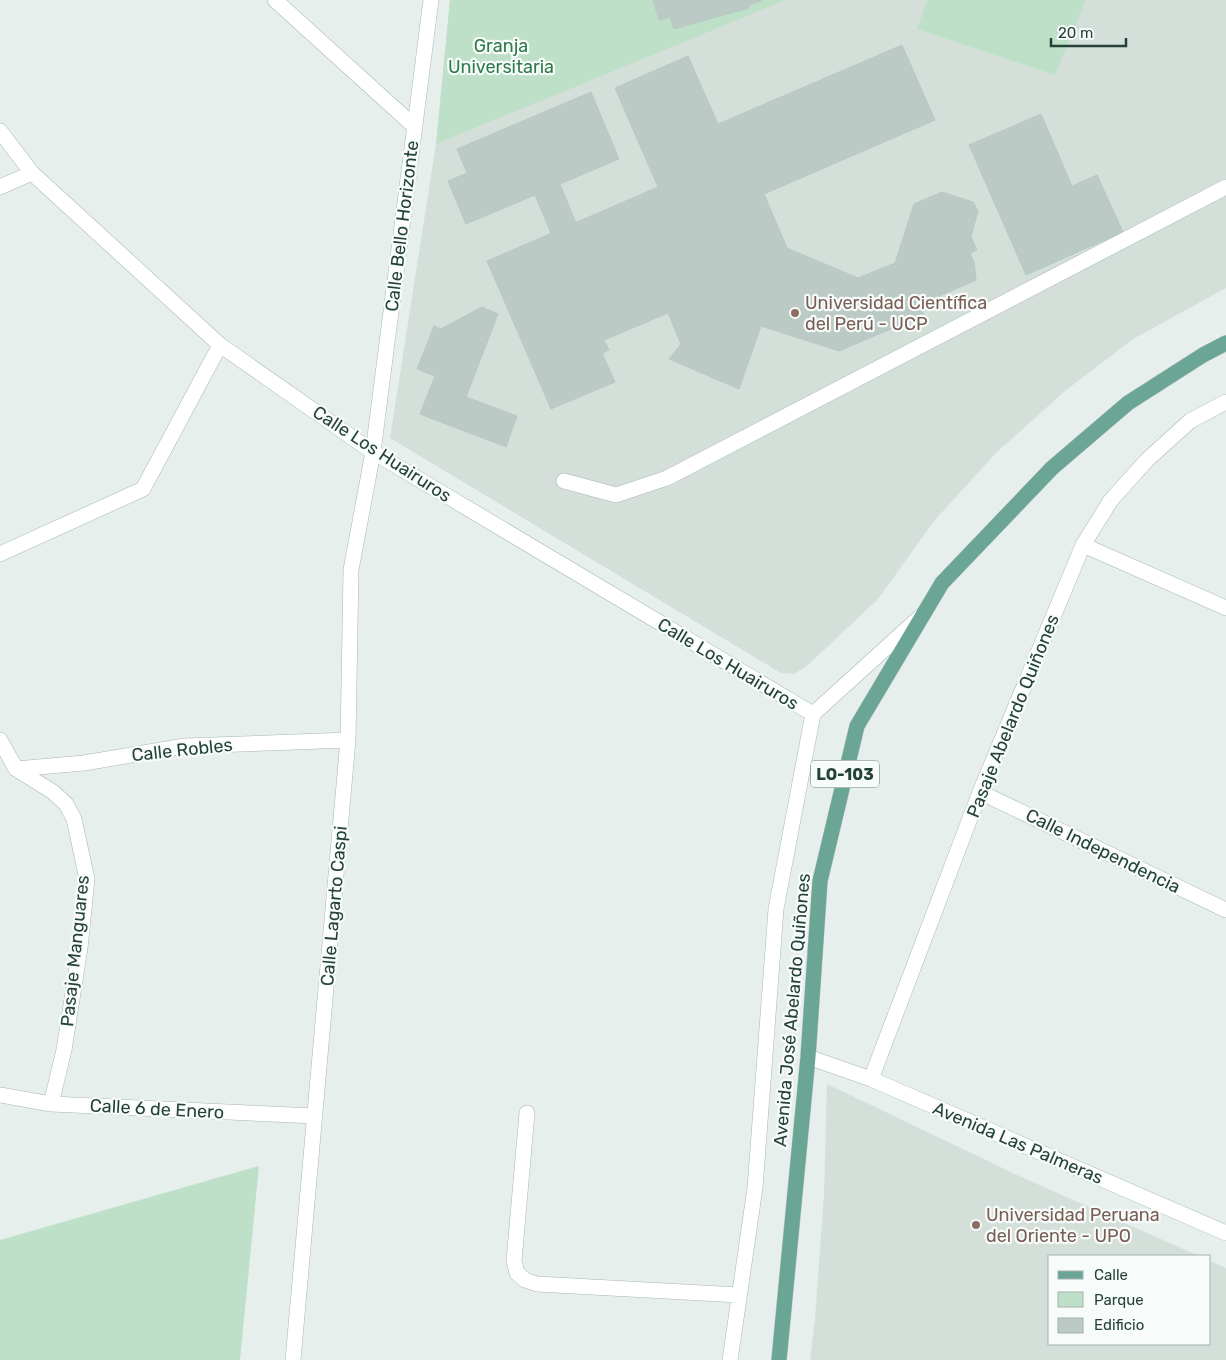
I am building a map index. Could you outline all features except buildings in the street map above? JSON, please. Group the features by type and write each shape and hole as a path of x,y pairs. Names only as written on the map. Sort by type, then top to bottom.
{"main road":[{"name":"Avenida José Abelardo Quiñones","path":"779,1360 808,1057 820,882 857,726 942,583 1052,468 1128,404 1203,354 1226,343"}],"street":[{"path":"275,0 415,127"},
{"name":"Calle Bello Horizonte","path":"373,452 431,0"},
{"name":"Calle Los Huairuros","path":"0,130 32,173 220,345 373,452 813,714"},
{"path":"0,187 32,173"},
{"path":"564,481 616,495 667,478 1226,187"},
{"path":"0,554 143,489 220,345"},
{"name":"Pasaje Abelardo Quiñones","path":"871,1079 980,792 1083,545 1110,500 1147,460 1190,421 1226,402"},
{"name":"Calle Lagarto Caspi","path":"294,1360 348,740 351,570 373,452"},
{"path":"1083,545 1226,608"},
{"path":"730,1360 755,1188 776,908 813,714 924,612"},
{"name":"Pasaje Manguares","path":"0,740 16,769 53,792 66,804 74,819 87,879 80,948 64,1050 51,1104"},
{"name":"Calle Robles","path":"16,769 84,763 185,746 348,740"},
{"name":"Calle Independencia","path":"980,792 1226,910"},
{"name":"Avenida Las Palmeras","path":"808,1057 871,1079 1226,1233"},
{"name":"Calle 6 de Enero","path":"0,1095 51,1104 315,1116"},
{"path":"527,1113 514,1261 517,1274 525,1280 537,1284 739,1295"}],"shaded area":[{"name":"Universidad Científica del Perú - UCP","path":"450,0 1226,0 1226,288 1133,339 1065,391 995,454 934,521 878,599 808,665 794,674 781,673 390,438 436,144"},
{"name":"Universidad Peruana del Oriente - UPO","path":"827,1084 1015,1174 1197,1255 1048,1255 1048,1345 1211,1345 1211,1261 1226,1268 1226,1360 810,1360 815,1319 824,1195"}],"green space":[{"name":"Granja Universitaria","path":"450,0 786,0 436,144"},
{"path":"927,0 1086,0 1055,75 917,29"},
{"path":"259,1166 240,1360 0,1360 0,1240"}],"place":[{"name":"Universidad Científica del Perú - UCP","path":"795,313"},
{"name":"Universidad Peruana del Oriente - UPO","path":"976,1225"}]}
